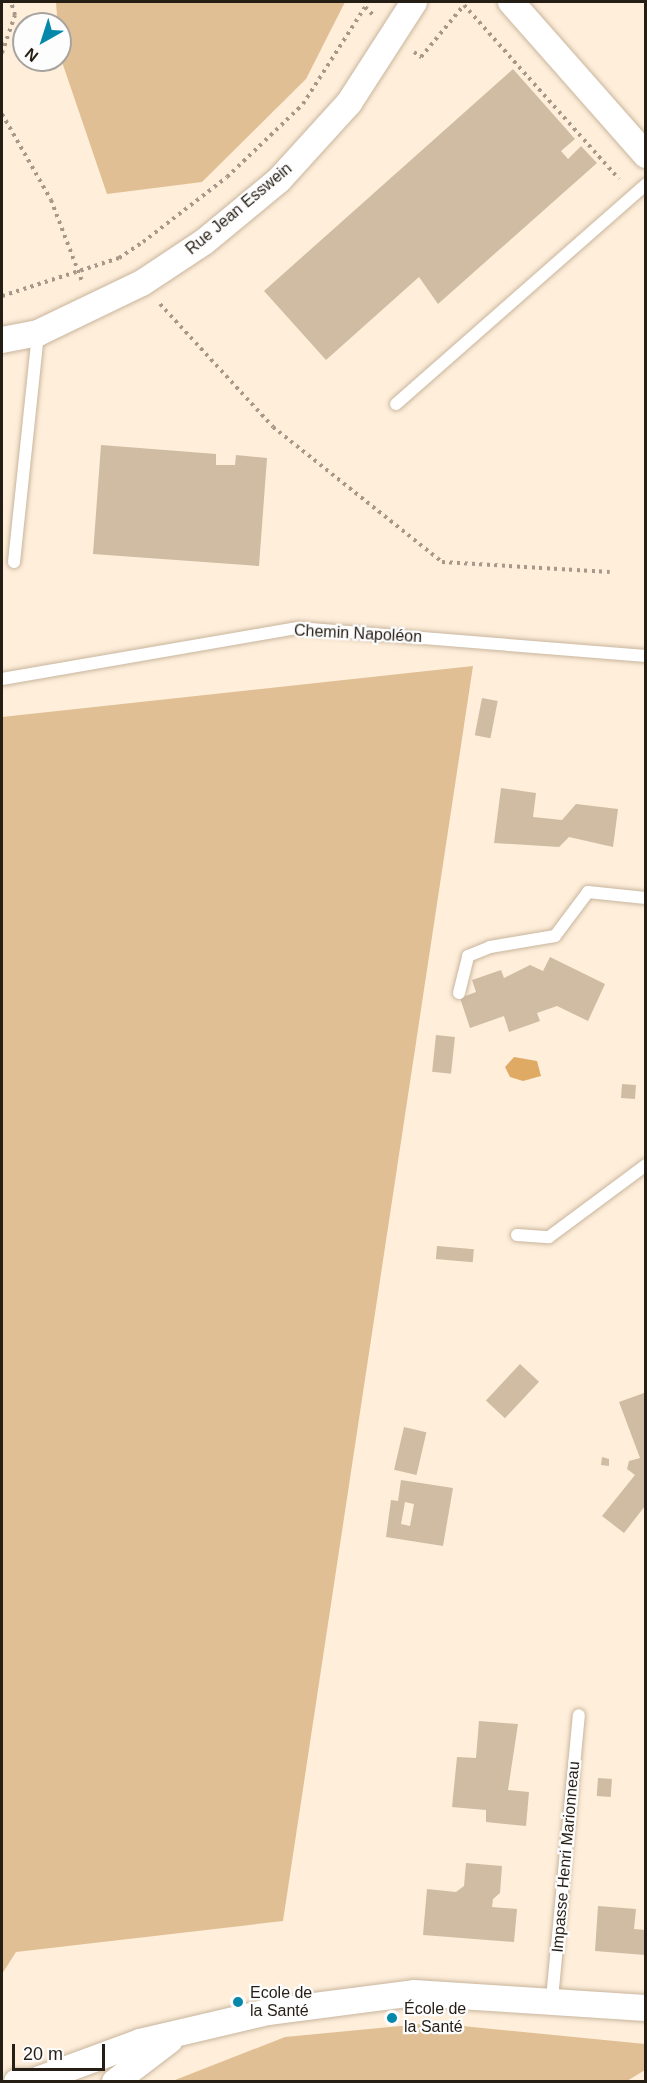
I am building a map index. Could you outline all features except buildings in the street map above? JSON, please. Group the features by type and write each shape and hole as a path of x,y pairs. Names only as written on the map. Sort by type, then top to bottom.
{"street":[{"name":"Rue Jean Esswein","path":"2,340 38,333 142,283 204,242 279,180 349,103 414,2"},
{"path":"511,2 645,154"},
{"path":"34,2081 140,2042 268,2012 414,1993 552,1999 645,2008"},
{"path":"115,2082 179,2033"}],"lane":[{"path":"396,404 645,184"},
{"path":"14,562 38,333"},
{"name":"Chemin Napoléon","path":"2,679 298,628 645,656"},
{"path":"459,993 468,956 490,947 555,936 588,892 645,898"},
{"path":"517,1235 549,1237 645,1165"},
{"name":"Impasse Henri Marionneau","path":"552,1999 579,1716"}],"path":[{"path":"2,53 15,15 11,2"},
{"path":"2,114 51,201 92,307"},
{"path":"142,283 273,427 441,562 610,572"}],"shaded area":[{"path":"56,2 345,2 306,79 202,182 107,194 65,72 72,72 72,12 57,12"},
{"path":"473,666 283,1921 16,1952 2,1974 2,717"},
{"path":"514,1057 537,1061 541,1076 523,1081 510,1077 505,1067"},
{"path":"432,2023 645,2044 645,2070 627,2081 170,2082 285,2037"}],"place":[{"name":"Ecole de la Santé","path":"238,2002"},
{"name":"École de la Santé","path":"392,2018"}]}
